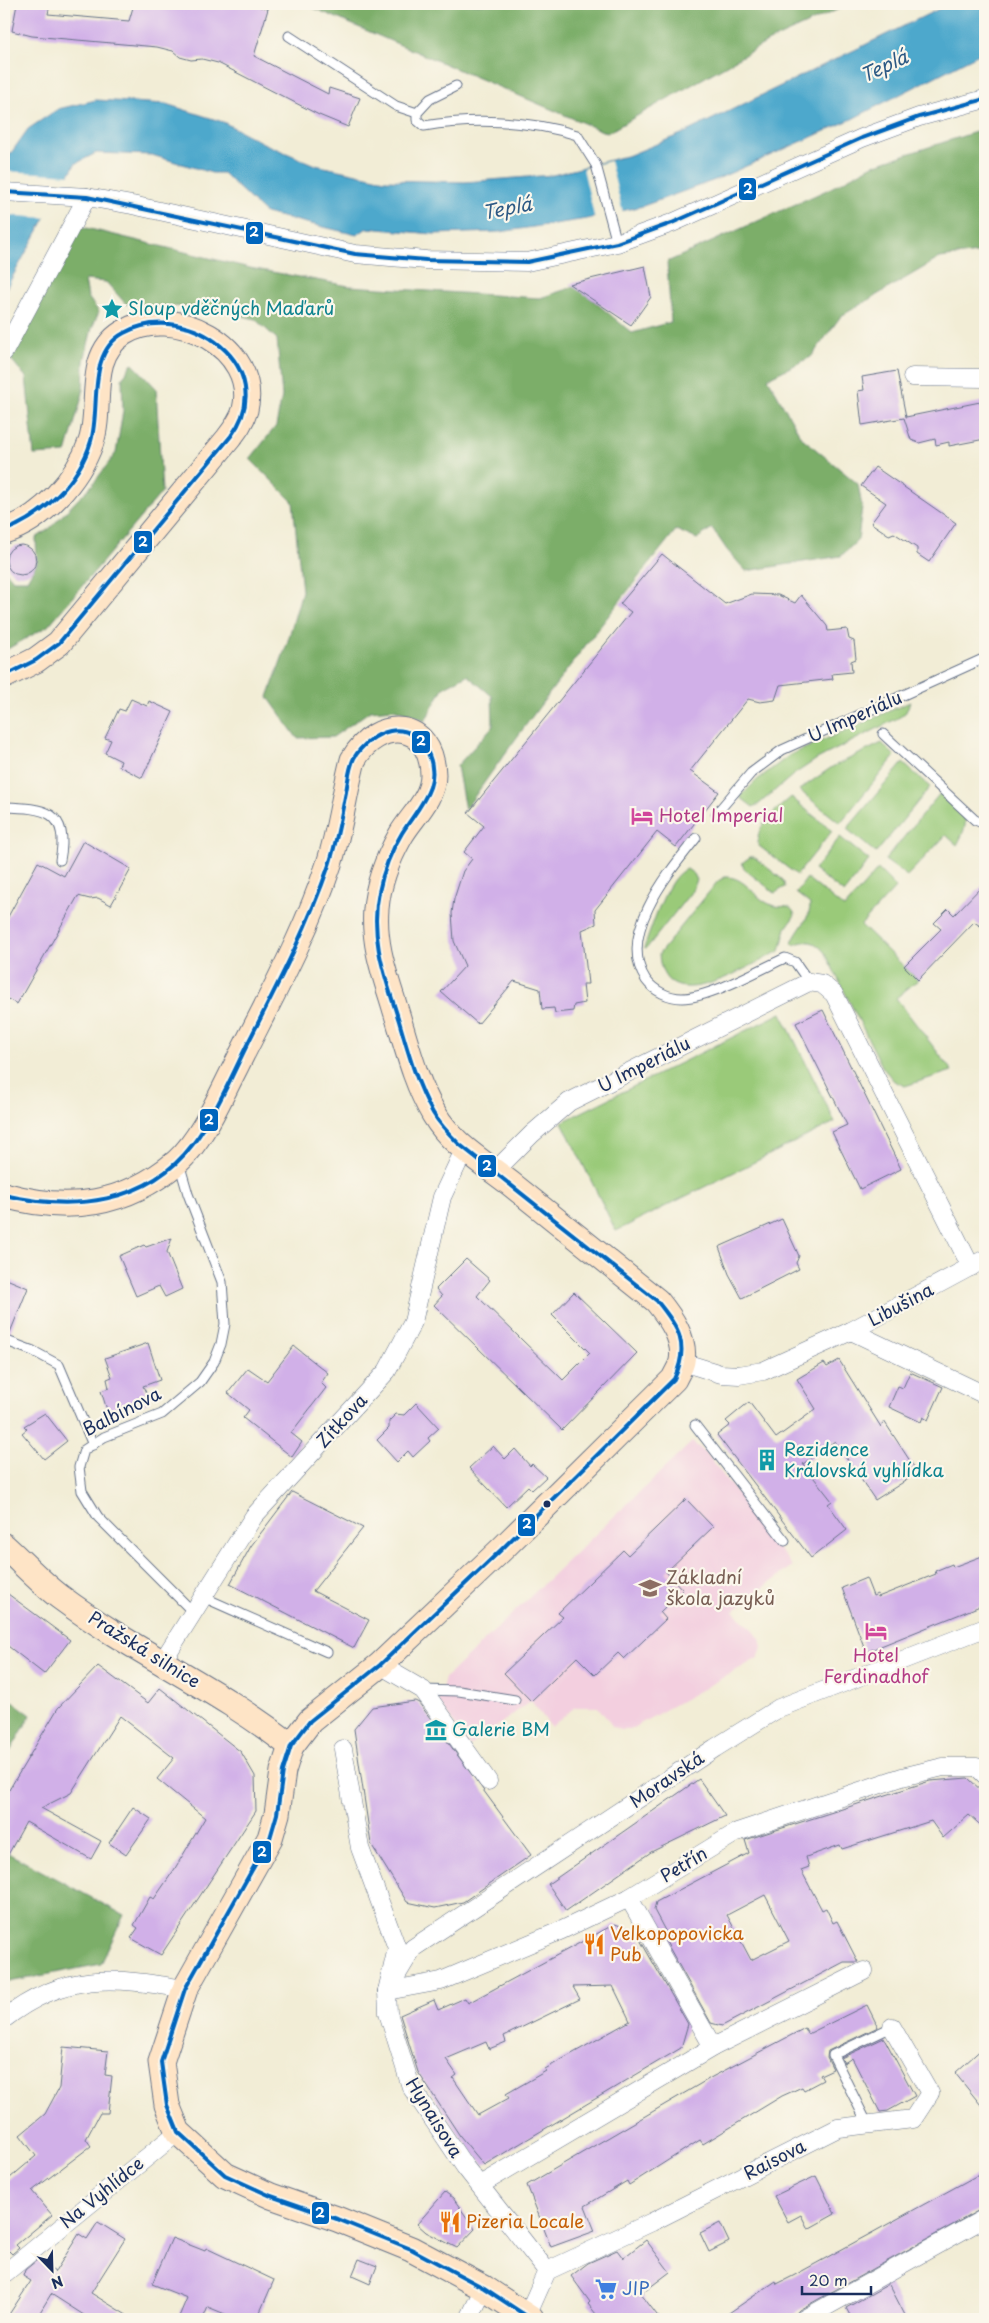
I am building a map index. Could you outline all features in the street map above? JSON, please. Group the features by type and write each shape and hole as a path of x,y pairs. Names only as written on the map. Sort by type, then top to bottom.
{"street":[{"path":"4,192 87,197 355,254 426,260 527,262 617,243 672,223 862,138 919,117 985,99"},
{"path":"4,352 87,197"},
{"path":"4,531 31,520 44,509 61,492 78,467 91,442 98,373 111,343 124,332 148,323 170,322 174,325 192,328 218,342 233,357 243,378 247,397 242,418 228,440 59,643 36,660 4,676"},
{"path":"912,377 985,378"},
{"path":"4,1196 29,1202 61,1206 97,1203 138,1188 179,1161 208,1122 302,932 329,863 353,760 368,740 377,733 400,730 413,734 422,741 428,752 433,775 431,790 402,833 385,870 376,908 378,951 421,1086 434,1114 464,1150 495,1171 657,1301 670,1317 678,1333 682,1347 682,1362 674,1379 502,1550 380,1665 310,1721 291,1746 283,1772 278,1814 270,1838 185,1989 160,2062 167,2105 178,2132 225,2175 271,2196 337,2219 411,2249 484,2288 529,2318 547,2270"},
{"path":"809,982 822,984 834,994 978,1263"},
{"name":"U Imperiálu","path":"495,1171 532,1134 569,1102 809,982"},
{"name":"Zítkova","path":"162,1662 254,1516 387,1372 413,1322 442,1198 464,1150"},
{"name":"Libušina","path":"682,1362 721,1374 740,1375 763,1372 851,1331 978,1263"},
{"path":"851,1331 985,1395"},
{"name":"Pražská silnice","path":"4,1546 59,1596 162,1662 254,1717 291,1746"},
{"name":"Moravská","path":"387,1991 413,1948 715,1748 779,1708 985,1628"},
{"path":"380,1665 423,1690 488,1781"},
{"name":"Hynaisova","path":"342,1748 360,1848 397,1948 387,1991 388,2013 411,2087 480,2185 547,2270"},
{"name":"Petřín","path":"387,1991 441,1981 562,1930 629,1898 737,1832 902,1777 943,1766 977,1767 985,1775"},
{"path":"629,1898 713,2047"},
{"path":"480,2185 713,2047 864,1971"},
{"path":"4,2019 26,2002 66,1984 115,1980 185,1989"},
{"name":"Raisova","path":"547,2270 652,2222 838,2128 913,2119 930,2093 892,2027"},
{"name":"Na Vyhlídce","path":"4,2274 178,2132"},
{"path":"804,2319 985,2218"},
{"path":"469,2319 484,2288"}],"lane":[{"path":"289,36 396,106 417,113"},
{"path":"456,86 430,99 417,113 417,120 424,126 441,123 500,122 556,128 577,135 596,165 617,243"},
{"name":"U Imperiálu","path":"716,814 751,773 782,750 985,658"},
{"path":"883,734 975,820 985,824"},
{"path":"4,807 37,808 48,813 58,823 63,836 60,860"},
{"path":"696,838 667,875 653,898 640,929 636,952 638,964 648,983 669,996 683,998 700,996 785,958 795,962 809,982"},
{"name":"Balbínova","path":"179,1161 188,1194 222,1282 225,1324 221,1344 214,1362 200,1382 162,1414 104,1437 84,1450 80,1467 82,1490 94,1510 110,1530 194,1614"},
{"path":"4,1340 33,1351 58,1365 93,1445"},
{"path":"695,1425 785,1541"},
{"path":"208,1590 327,1652"},
{"path":"423,1690 460,1691 515,1700"},
{"path":"868,2124 833,2056 892,2027"}],"shaded area":[{"name":"Základní škola jazyků","path":"692,1442 706,1453 792,1566 733,1611 752,1628 760,1639 762,1647 758,1658 629,1730 620,1730 613,1727 598,1707 575,1707 551,1727 531,1701 470,1746 439,1702 445,1678"}],"green space":[{"path":"304,4 850,4 769,41 607,133"},
{"path":"985,129 985,252 940,258 841,316 811,357 768,378 801,437 858,484 862,507 858,540 841,556 746,571 727,550 712,528 697,539 676,530 568,668 465,810 457,766 493,726 492,696 467,675 443,688 425,721 394,709 370,711 333,737 297,738 268,697 287,644 302,591 293,502 250,459 276,426 282,396 277,339 255,319 210,308 126,304 106,282 85,280 88,297 99,312 92,328 84,361 83,393 66,453 34,455 26,377 9,357 78,226 250,268 349,286 540,298 576,286 632,333 671,322 667,262 829,189 873,165"},
{"path":"132,363 156,388 162,492 48,626 4,651 4,569 13,580 27,580 37,563 36,538 49,529 93,484 116,453 123,411 122,379"},
{"path":"910,702 906,712 900,717 817,759 793,775 759,804 753,807 740,797 757,780 790,755"},
{"path":"882,743 895,756 840,823 799,790 832,767"},
{"path":"903,763 930,787 876,853 847,829"},
{"path":"941,792 964,815 965,827 962,835 957,845 946,835 907,876 885,860"},
{"path":"791,797 832,831 797,875 759,846 758,839 763,825"},
{"path":"840,837 869,860 844,893 814,870"},
{"path":"750,857 754,857 783,880 785,887 775,893 744,869 742,863"},
{"path":"687,869 694,874 697,880 692,891 646,949 644,948 666,891 680,873"},
{"path":"878,869 896,887 861,925 918,980 896,998 952,1071 905,1086 894,1081 883,1068 825,953 811,942 794,945 792,943 810,909 810,904 796,893 807,878 844,908"},
{"path":"725,877 739,880 760,898 772,905 788,907 793,911 795,915 786,928 780,951 709,984 691,987 675,985 664,974 659,954 718,881"},
{"path":"781,1013 835,1122 616,1231 562,1122"},
{"path":"4,1695 31,1715 4,1762"},
{"path":"4,1851 124,1915 101,1964 4,1983"}],"water":[{"name":"Teplá","path":"949,4 985,4 985,51 852,119 715,180 643,206 587,219 500,232 433,234 367,228 357,235 265,213 223,173 212,173 152,155 96,153 75,164 4,292 4,163 28,129 58,109 96,100 166,104 223,122 265,144 315,165 385,180 465,182 553,175 630,155 686,132"}],"pier":[{"path":"610,161 623,213 595,220 583,168"},
{"path":"4,171 71,175 48,218 4,215"}],"building":[{"path":"17,4 50,4 48,14 129,21 134,4 250,4 268,9 254,56 328,94 329,88 360,98 348,127 319,115 218,63 202,59 191,60 180,57 173,51 157,47 32,36 12,31"},
{"path":"645,266 651,297 631,325 569,284"},
{"path":"897,371 906,417 985,401 985,439 949,446 949,442 936,445 935,439 919,443 911,440 904,418 862,425 858,391 864,390 862,377"},
{"path":"875,467 956,523 929,562 917,554 917,548 894,533 889,535 871,523 886,503 861,486"},
{"path":"21,545 32,549 36,560 32,571 21,575 10,571 6,560 10,549"},
{"path":"662,554 725,604 752,594 778,595 795,603 801,595 827,626 828,631 847,629 849,639 854,641 856,659 851,661 852,672 832,674 833,679 780,685 775,700 760,702 748,699 690,771 719,792 676,847 657,832 595,910 596,924 582,930 588,984 583,984 585,1003 574,1005 573,1011 555,1013 554,1008 542,1009 540,989 514,981 478,1024 441,992 465,966 454,941 452,913 454,899 463,871 472,859 464,852 484,826 468,813 631,612 620,604"},
{"path":"131,699 147,706 149,701 173,712 142,778 119,766 121,761 105,753 111,740 105,738 119,709 125,711"},
{"path":"83,841 131,869 111,905 98,898 90,899 78,896 17,1004 4,997 4,924 38,862 64,876"},
{"path":"985,883 985,929 974,922 918,980 904,966 941,929 934,923 948,909 954,915"},
{"path":"823,1010 901,1169 860,1189 832,1132 847,1125 796,1023"},
{"path":"782,1219 799,1256 796,1263 799,1269 742,1298 729,1274 719,1247"},
{"path":"172,1238 167,1252 182,1289 165,1297 159,1286 136,1296 119,1256 144,1245 146,1247"},
{"path":"466,1259 490,1280 477,1296 563,1380 590,1353 552,1315 574,1292 637,1353 562,1430 434,1305 442,1296 436,1289"},
{"path":"4,1278 28,1288 9,1335 4,1334"},
{"path":"148,1343 160,1380 143,1386 150,1402 109,1416 101,1391 109,1388 107,1379 112,1377 105,1358"},
{"path":"294,1346 328,1373 321,1383 326,1388 291,1433 302,1442 292,1457 243,1418 249,1410 228,1393 248,1368 267,1381"},
{"name":"Rezidence Královská vyhlídka","path":"839,1360 881,1427 884,1421 914,1467 909,1470 913,1476 875,1500 835,1441 803,1464 832,1501 828,1504 847,1530 811,1558 717,1435 730,1425 726,1421 749,1402 776,1438 816,1409 797,1379 824,1363 827,1367"},
{"path":"910,1372 943,1387 928,1420 923,1417 921,1422 889,1407 898,1386 903,1388"},
{"path":"416,1403 439,1428 428,1438 430,1441 413,1457 408,1451 397,1462 377,1440 389,1428 389,1421 396,1414 404,1415"},
{"path":"45,1413 67,1441 44,1459 22,1433 27,1429 24,1426"},
{"path":"493,1446 505,1459 515,1449 530,1466 532,1464 546,1477 532,1490 528,1486 506,1507 469,1468"},
{"path":"292,1492 363,1528 313,1591 369,1620 354,1648 230,1584 251,1546"},
{"path":"686,1499 713,1527 666,1572 683,1590 660,1612 666,1619 624,1659 618,1653 595,1675 577,1657 531,1701 504,1673 563,1617 558,1613 623,1550 628,1555"},
{"path":"985,1555 985,1604 866,1652 842,1588 866,1578 873,1596 877,1594 878,1597 936,1574 935,1571 952,1564 953,1567"},
{"path":"4,1591 70,1640 44,1674 4,1643"},
{"path":"98,1666 148,1703 160,1688 241,1752 255,1776 256,1811 161,1955 131,1938 138,1928 134,1925 150,1897 154,1899 174,1870 205,1818 157,1779 174,1758 120,1716 71,1793 41,1808 101,1841 91,1859 26,1822 4,1862 4,1787 9,1790 58,1708"},
{"path":"415,1701 419,1703 531,1855 463,1902 435,1908 407,1902 371,1844 354,1729 372,1707"},
{"path":"968,1778 985,1794 985,1829 969,1815 943,1838 931,1821 842,1849 840,1845 806,1857 809,1867 801,1870 822,1910 826,1908 833,1923 837,1921 858,1962 844,1962 722,2026 711,2023 665,1940 671,1942 654,1910 656,1902 749,1853 745,1840 930,1781","holes":["765,1895 789,1941 751,1960 727,1915"]},
{"path":"699,1779 725,1816 651,1852 566,1911 548,1884"},
{"path":"133,1807 151,1819 126,1855 109,1843"},
{"path":"615,1924 635,1931 688,2024 681,2048 484,2165 460,2136 418,2072 400,2015 434,2000 438,2010 465,1998 468,2003","holes":["613,1986 630,2021 545,2069 546,2071 506,2094 509,2098 478,2115 453,2078 457,2075 446,2059 486,2042 489,2049 506,2042 504,2036 580,1999 573,1987"]},
{"path":"867,2005 878,2027 828,2051 827,2057 833,2069 820,2075 823,2080 804,2090 802,2087 782,2096 703,2144 700,2140 629,2185 627,2181 585,2206 595,2231 551,2247 527,2185 712,2077 805,2028 808,2034"},
{"path":"884,2038 915,2096 888,2111 880,2112 852,2058 844,2063 841,2058"},
{"path":"985,2046 985,2110 955,2073"},
{"path":"63,2047 108,2051 105,2075 112,2076 108,2113 100,2113 86,2139 91,2146 32,2191 52,2215 16,2245 19,2248 12,2254 9,2251 4,2255 4,2183 36,2156 20,2135 45,2114 59,2088"},
{"path":"985,2171 985,2207 799,2310 794,2316 788,2319 720,2319 776,2281 777,2284 793,2276"},
{"path":"816,2176 835,2214 808,2229 801,2215 788,2222 774,2196"},
{"path":"445,2192 453,2198 475,2229 457,2248 426,2232 417,2224"},
{"path":"98,2222 125,2239 91,2293 133,2319 90,2319 51,2294 36,2319 6,2319 31,2281 23,2276 25,2270 37,2260 55,2272 79,2234 87,2239"},
{"path":"720,2223 729,2242 709,2252 700,2233"},
{"path":"172,2238 205,2251 206,2248 274,2280 257,2319 237,2319 208,2307 203,2319 178,2319 187,2298 152,2284"},
{"path":"646,2240 670,2272 641,2294 660,2319 600,2319 588,2304 590,2302 571,2276 588,2263 617,2250 623,2258"},
{"path":"359,2259 377,2266 370,2284 352,2276"},
{"path":"889,2284 907,2319 852,2319 846,2308"}],"transit line":[{"name":"2","path":"4,192 87,197 355,254 426,260 527,262 617,243 672,223 862,138 919,117 985,99"},
{"name":"2","path":"4,531 18,525 46,507 58,496 78,470 91,441 94,427 99,367 104,354 112,342 124,333 149,325 175,325 199,332 221,346 236,364 245,386 244,411 231,436 59,643 36,660 4,676"},
{"name":"2","path":"4,1195 56,1202 82,1202 107,1198 131,1191 154,1180 174,1164 193,1144 225,1090 313,908 332,856 354,758 369,741 390,731 407,732 421,741 431,763 433,774 431,785 427,795 398,840 388,861 379,892 376,925 384,974 409,1056 422,1091 436,1117 459,1144 657,1301 671,1320 680,1337 681,1356 679,1367 674,1379 502,1549 380,1665 310,1721 291,1746 283,1771 277,1814 270,1838 185,1989 161,2062 167,2105 178,2132 225,2175 271,2196 337,2219 411,2249 484,2288 531,2319"}],"place":[{"name":"Sloup vděčných Maďarů","path":"112,309"},
{"name":"Hotel Imperial","path":"642,816"},
{"name":"Rezidence Královská vyhlídka","path":"767,1460"},
{"name":"Základní škola jazyků","path":"650,1588"},
{"name":"Hotel Ferdinadhof","path":"876,1631"},
{"name":"Galerie BM","path":"436,1730"},
{"name":"Velkopopovicka Pub","path":"594,1944"},
{"name":"Pizeria Locale","path":"450,2222"},
{"name":"JIP","path":"606,2289"}]}
